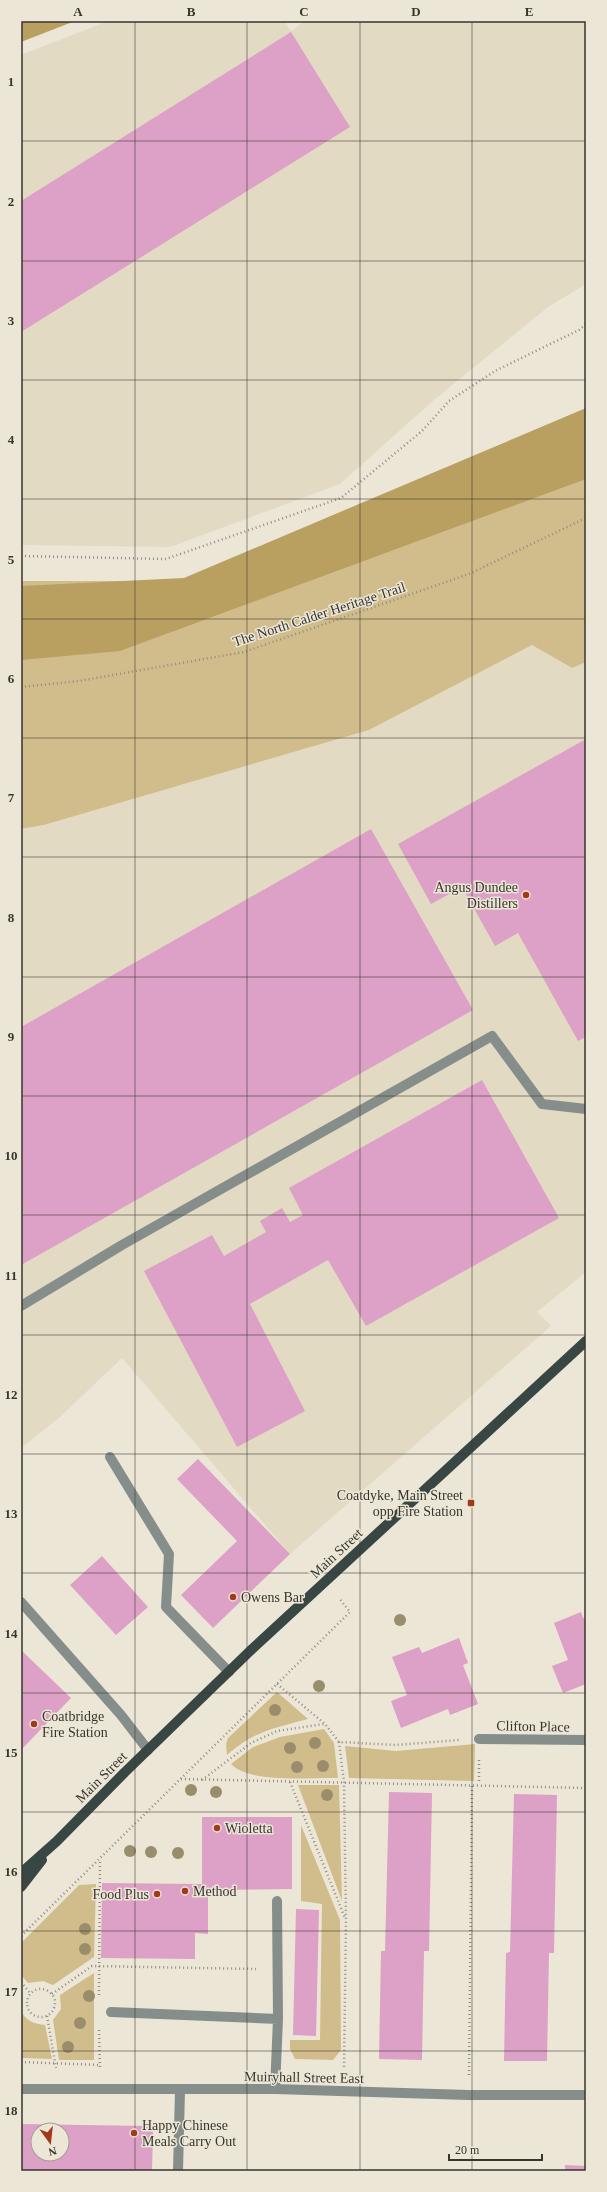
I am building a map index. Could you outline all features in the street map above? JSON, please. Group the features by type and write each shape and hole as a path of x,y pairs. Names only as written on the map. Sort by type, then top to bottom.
{"main road":[{"name":"Main Street","path":"21,1873 57,1841 229,1672 586,1341"},
{"name":"Main Street","path":"21,1887 57,1841"}],"street":[{"path":"21,1306 122,1245 492,1036 542,1104 586,1109"},
{"path":"110,1457 169,1554 166,1606 229,1672"},
{"path":"21,1602 121,1715 148,1750"},
{"name":"Clifton Place","path":"479,1739 586,1740"},
{"path":"275,2089 278,2019 277,1901"},
{"path":"111,2012 278,2019"},
{"name":"Muiryhall Street East","path":"21,2089 275,2089 468,2095 586,2095"},
{"path":"178,2171 180,2090"}],"path":[{"path":"21,556 166,559 341,498 422,431 449,401 495,371 579,330 586,324"},
{"name":"The North Calder Heritage Trail","path":"21,687 79,681 244,652 470,574 586,518"},
{"path":"21,1936 350,1612 327,1581"},
{"path":"277,1684 325,1724 339,1742 344,1782 346,1920 344,2091"},
{"path":"202,1780 251,1743 277,1731 325,1724"},
{"path":"339,1742 396,1745 479,1739"},
{"path":"180,1779 472,1784 586,1788"},
{"path":"290,1782 346,1920"},
{"path":"468,2095 472,1784"},
{"path":"99,1996 98,1966 100,1859"},
{"path":"52,1994 92,1966 277,1969"},
{"path":"21,1982 30,1993"},
{"path":"41,1988 52,1994 55,2004 51,2013 47,2016 38,2017 30,2012 26,2004 30,1993 41,1988"},
{"path":"47,2016 56,2063 54,2090"},
{"path":"99,2027 102,2089"},
{"path":"21,2062 100,2064"}],"shaded area":[{"path":"21,21 75,21 21,42"},
{"path":"108,21 284,21 291,31 305,21 586,21 586,284 548,307 435,399 340,484 170,547 21,545 21,55"},
{"path":"586,408 586,479 120,651 21,660 21,586 184,578"},
{"path":"586,413 586,662 572,668 532,645 369,730 44,825 21,829 21,581 180,581"},
{"path":"532,645 572,668 586,662 586,1272 537,1312 551,1326 290,1554 122,1358 60,1417 21,1448 21,829 44,825 369,730"},
{"path":"277,1692 308,1719 256,1735 227,1755 226,1744 228,1738"},
{"path":"324,1729 334,1743 338,1778 266,1777 240,1770 231,1764 253,1747 280,1737"},
{"path":"475,1744 474,1781 349,1778 345,1746 396,1751"},
{"path":"298,1785 339,1785 342,1901"},
{"path":"301,1825 340,1920 341,2050 333,2060 295,2059 290,2049 290,2040 320,2040 322,1904 301,1901"},
{"path":"96,1884 94,1957 53,1985 43,1981 28,1983 21,1975 21,1943 79,1885"},
{"path":"94,1973 94,2060 59,2060 53,2020 61,2009 60,1995"},
{"path":"21,2011 25,2017 31,2021 37,2024 45,2025 52,2059 21,2058"}],"building":[{"path":"291,32 350,127 21,332 21,201"},
{"name":"Angus Dundee Distillers","path":"586,739 586,1037 578,1041 518,933 495,946 462,887 431,904 398,844"},
{"path":"371,829 473,1010 21,1265 21,1027"},
{"path":"482,1080 559,1218 366,1326 328,1260 250,1304 305,1411 237,1447 144,1271 212,1235 224,1256 266,1232 260,1221 282,1208 290,1222 303,1215 289,1188"},
{"path":"198,1459 290,1554 213,1628 181,1595 237,1541 177,1479"},
{"path":"102,1556 148,1607 116,1635 70,1585"},
{"path":"581,1612 583,1618 586,1617 586,1684 563,1693 552,1666 568,1660 554,1623"},
{"path":"459,1638 468,1663 463,1665 478,1704 450,1715 448,1709 401,1728 391,1701 407,1695 392,1657 419,1647 422,1653"},
{"name":"Coatbridge Fire Station","path":"21,1650 71,1698 21,1750"},
{"path":"389,1792 432,1793 429,1951 424,1951 422,2060 379,2059 381,1951 385,1951"},
{"path":"514,1794 557,1795 554,1953 549,1953 547,2061 504,2061 506,1953 510,1952"},
{"path":"202,1817 292,1817 292,1889 208,1890 208,1934 195,1933 195,1959 101,1958 102,1883 202,1884"},
{"path":"296,1909 319,1910 316,2036 293,2035"},
{"path":"21,2124 30,2124 30,2162 70,2162 70,2125 147,2126 153,2132 152,2171 21,2171"},
{"path":"565,2165 586,2166 586,2171 565,2171"}],"place":[{"name":"Angus Dundee Distillers","path":"526,895"},
{"name":"Coatdyke, Main Street opp Fire Station","path":"471,1503"},
{"name":"Owens Bar","path":"233,1597"},
{"name":"Coatbridge Fire Station","path":"34,1724"},
{"name":"Wioletta","path":"217,1828"},
{"name":"Method","path":"185,1891"},
{"name":"Food Plus","path":"157,1894"},
{"name":"Happy Chinese Meals Carry Out","path":"134,2133"}]}
